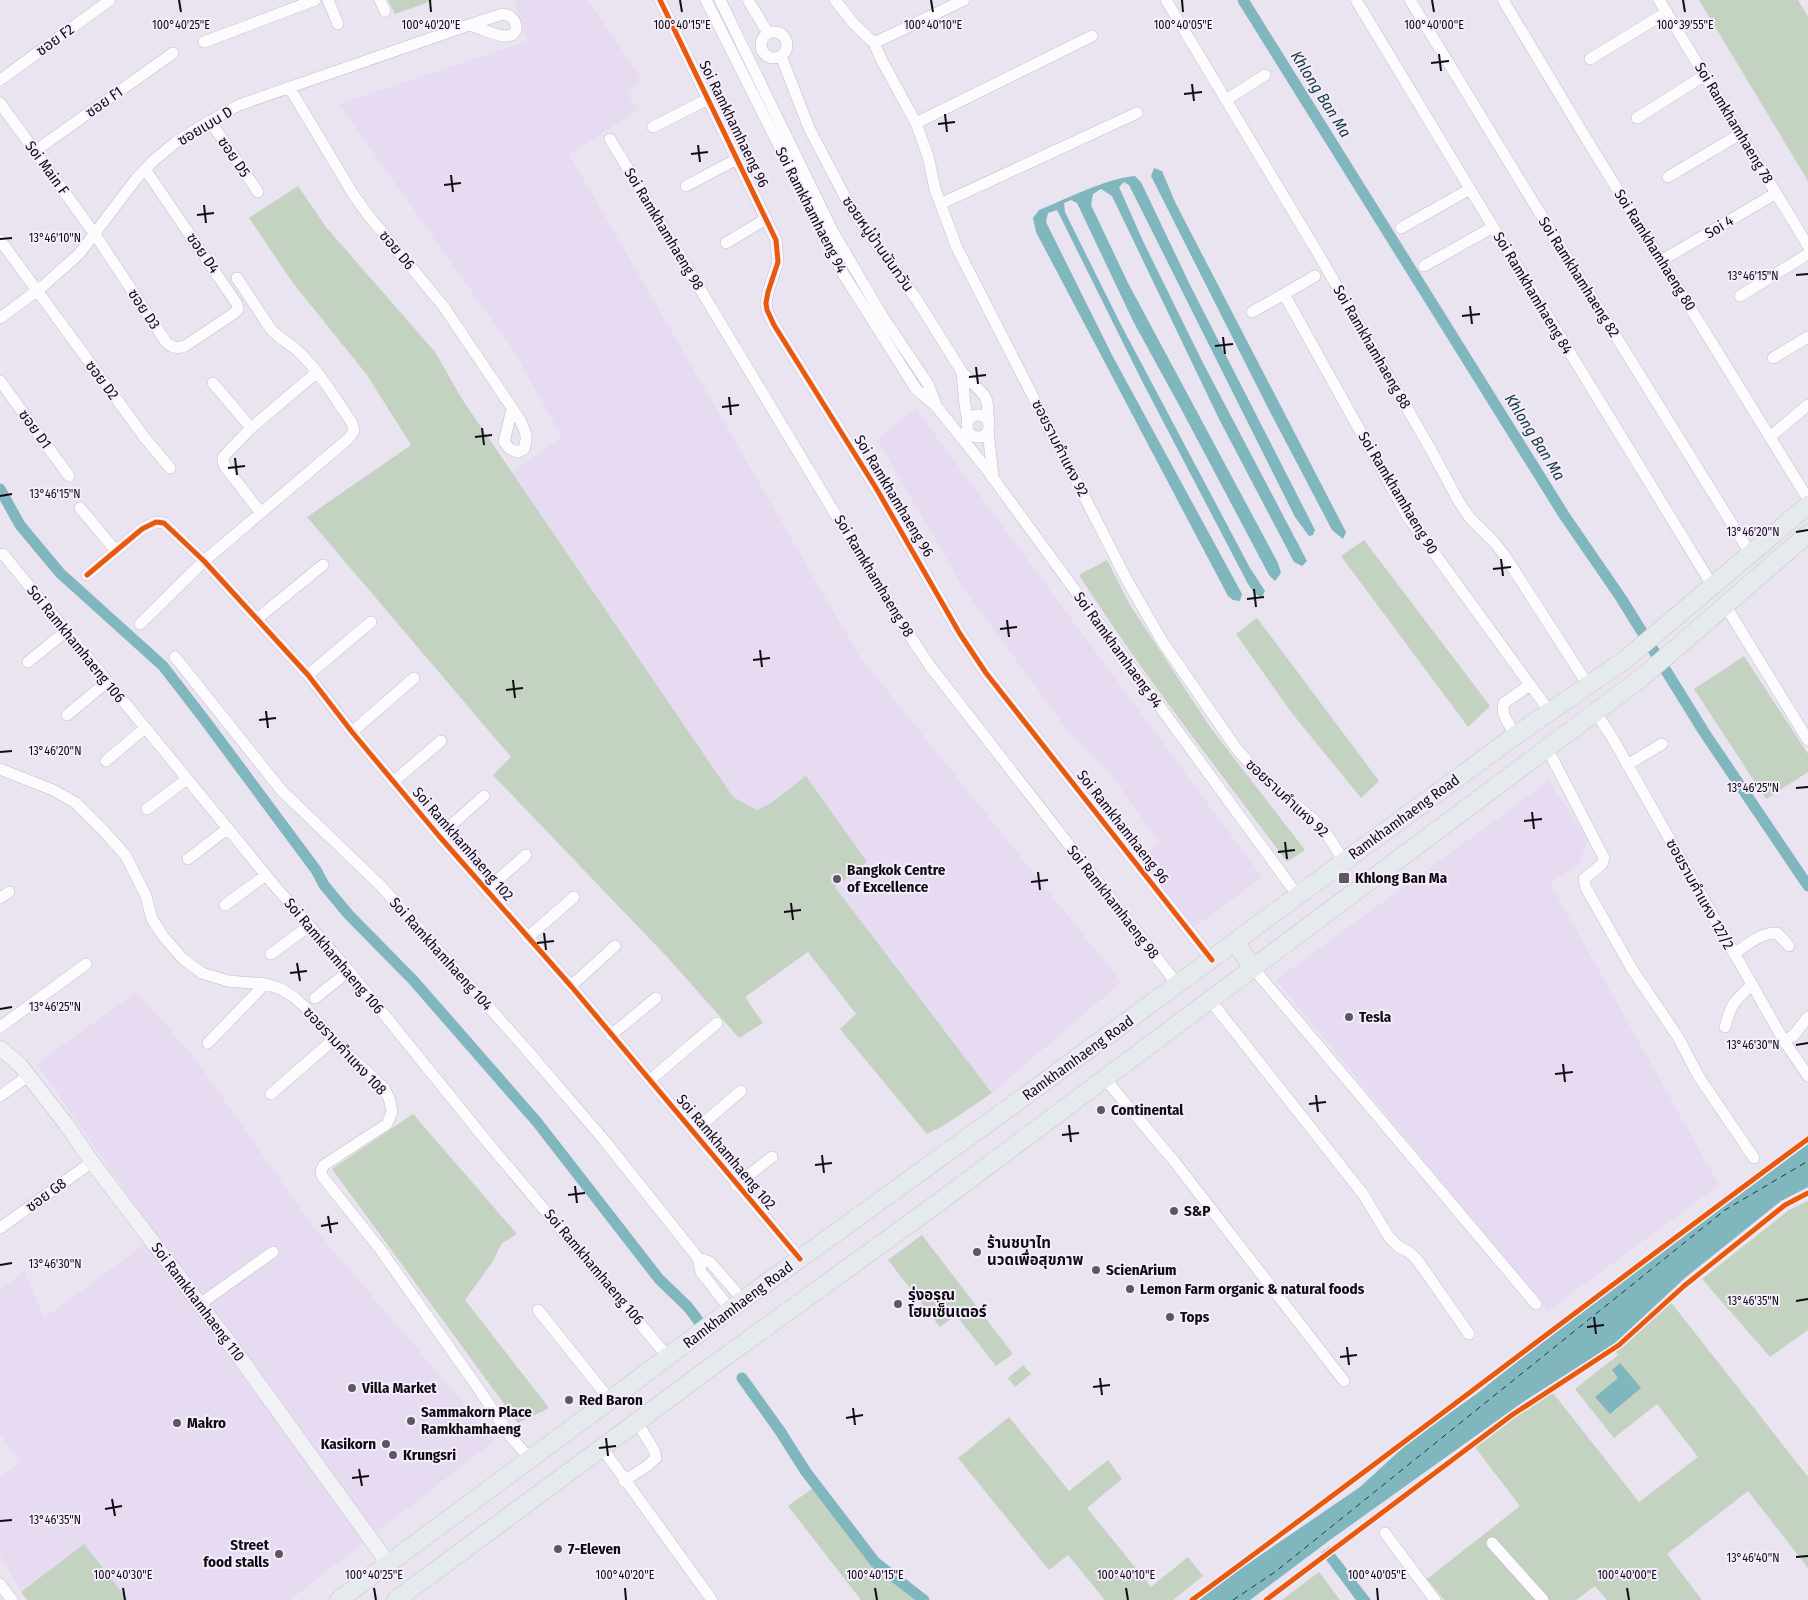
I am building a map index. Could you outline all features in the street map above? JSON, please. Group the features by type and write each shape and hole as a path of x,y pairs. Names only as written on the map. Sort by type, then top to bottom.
{"main road":[{"name":"Ramkhamhaeng Road","path":"339,1600 736,1305 1178,985 1516,735 1626,659 1808,505"},
{"name":"Ramkhamhaeng Road","path":"396,1600 938,1203 1636,682 1808,534"},
{"path":"1236,942 1253,968"}],"street":[{"name":"ซอย F2","path":"0,80 110,0"},
{"path":"204,42 315,0"},
{"path":"328,0 338,24"},
{"name":"Soi Ramkhamhaeng 96","path":"660,0 776,240 778,262 766,304 774,325 876,488 960,634 986,673 1212,960"},
{"name":"Soi Ramkhamhaeng 94","path":"706,0 842,272 916,389 936,406 993,477 1298,896"},
{"name":"Soi Ramkhamhaeng 94","path":"720,0 833,232 883,317 928,384 936,406"},
{"name":"ซอยหมู่บ้านนันทวัน","path":"748,0 768,32 778,32 786,39 787,49 781,56 809,128 856,216 917,300 962,372 987,401 993,477"},
{"name":"ซอยรามคําแหง 92","path":"835,0 874,43 916,123 928,156 935,190 957,248 1128,582 1162,641 1236,748 1259,774 1314,820 1326,833 1344,861"},
{"path":"874,43 964,0"},
{"name":"Soi Ramkhamhaeng 88","path":"1166,0 1329,272 1459,502 1470,518 1505,556 1588,685"},
{"name":"Soi Ramkhamhaeng 84","path":"1356,0 1712,585"},
{"name":"Soi Ramkhamhaeng 82","path":"1410,0 1750,553"},
{"name":"Soi Ramkhamhaeng 80","path":"1503,0 1661,262 1808,499"},
{"name":"Soi Ramkhamhaeng 78","path":"1659,0 1808,246"},
{"path":"1590,59 1666,12"},
{"name":"ซอยเมน D","path":"0,318 36,292 79,254 145,169 176,142 239,105 469,25"},
{"path":"768,32 762,41 762,51 770,57 781,56"},
{"path":"916,123 1092,36"},
{"name":"ซอย F1","path":"35,151 173,53"},
{"path":"1226,100 1265,75"},
{"path":"1636,118 1704,75"},
{"name":"ซอย D6","path":"289,87 358,201 444,307 512,408"},
{"path":"653,127 708,99"},
{"name":"Soi Main F","path":"0,103 94,233"},
{"path":"940,204 1137,113"},
{"name":"ซอย D5","path":"210,121 258,192"},
{"path":"1668,177 1740,134"},
{"name":"Soi Ramkhamhaeng 98","path":"610,139 896,615 930,666 1178,985"},
{"path":"686,186 737,159"},
{"name":"ซอย D4","path":"145,169 237,304 238,308 233,314 210,330"},
{"path":"1401,228 1470,189"},
{"name":"Soi 4","path":"1661,262 1776,194"},
{"path":"726,243 766,219"},
{"path":"1424,266 1493,227"},
{"name":"ซอย D3","path":"94,233 166,342 172,348 185,346 210,330"},
{"name":"ซอย D2","path":"0,240 36,292 145,438 170,468"},
{"path":"1740,296 1808,254"},
{"path":"1252,312 1315,276"},
{"path":"140,624 204,561 348,439 354,431 352,423 300,352 276,336 237,278"},
{"name":"Soi Ramkhamhaeng 90","path":"1284,294 1408,516 1550,712"},
{"path":"1773,358 1808,337"},
{"name":"ซอยหมู่บ้านนันทวัน","path":"962,372 965,405 980,460"},
{"path":"261,513 234,479 223,462 224,457 251,428 316,373"},
{"name":"ซอย D1","path":"0,381 69,476"},
{"path":"213,383 251,428"},
{"path":"1770,437 1808,406"},
{"path":"977,415 985,417 988,428 979,436 970,428 970,419 977,415"},
{"path":"80,508 116,551"},
{"name":"Soi Ramkhamhaeng 102","path":"87,575 142,529 156,522 164,523 204,561 308,675 352,732 439,836 571,986 800,1259"},
{"name":"Soi Ramkhamhaeng 106","path":"3,554 187,780 348,971 484,1138 668,1356"},
{"path":"258,618 323,565"},
{"path":"1725,605 1808,740"},
{"path":"308,675 371,622"},
{"path":"28,662 66,632"},
{"name":"Soi Ramkhamhaeng 104","path":"175,658 282,790 380,886 526,1049 604,1140 698,1258 701,1272 736,1305"},
{"path":"352,732 414,678"},
{"path":"67,715 107,682"},
{"path":"1516,735 1502,712 1504,703 1530,685"},
{"name":"ซอยรามคำแหง 127/2","path":"1596,711 1628,764 1784,1041 1808,1076"},
{"path":"106,762 145,728"},
{"path":"394,782 441,740"},
{"path":"1628,764 1662,744"},
{"path":"1547,748 1604,858 1602,864 1584,879 1586,888 1632,969 1678,1037 1709,1094 1754,1158"},
{"name":"ซอยรามคำแหง 108","path":"0,769 53,790 76,803 102,829 126,856 146,896 152,918 163,936 183,959 202,973 228,981 265,984 281,989 294,997 333,1040 385,1089 392,1112 387,1124 324,1165 321,1171 322,1176 380,1249 510,1436 530,1459"},
{"path":"147,810 187,780"},
{"path":"439,836 484,796"},
{"path":"188,859 228,829"},
{"path":"486,890 526,855"},
{"path":"225,905 266,875"},
{"path":"527,938 574,897"},
{"path":"271,954 309,926"},
{"path":"1734,954 1763,935 1772,932 1777,933 1789,946"},
{"path":"571,986 615,946"},
{"path":"0,1027 86,964"},
{"path":"1253,968 1536,1304"},
{"path":"315,998 348,971"},
{"path":"208,1043 265,984"},
{"path":"1725,1027 1730,1008 1736,999 1752,985"},
{"path":"611,1035 656,998"},
{"path":"1210,1000 1363,1194 1389,1237 1398,1247 1409,1252 1418,1261 1469,1334"},
{"path":"1784,1041 1794,1036 1808,1017"},
{"path":"650,1080 717,1023"},
{"path":"270,1094 333,1040"},
{"name":"Soi Ramkhamhaeng 110","path":"0,1048 20,1065 66,1124 92,1162 200,1304 388,1563"},
{"path":"0,1096 28,1076"},
{"path":"1105,1079 1174,1161 1344,1381"},
{"path":"693,1132 741,1091"},
{"path":"736,1185 772,1157"},
{"name":"ซอย G8","path":"0,1228 92,1162"},
{"path":"200,1304 273,1252"},
{"name":"Soi Ramkhamhaeng 104","path":"698,1258 710,1262 736,1305"},
{"path":"538,1310 610,1400"},
{"path":"624,1481 656,1458 654,1450 637,1422"},
{"path":"602,1448 624,1481 712,1600"},
{"path":"1385,1533 1435,1600"},
{"path":"1492,1543 1543,1600"},
{"path":"0,1584 12,1600"}],"shaded area":[{"path":"514,0 588,0 643,81 626,92 639,110 569,154 858,654 1121,982 992,1093 835,887 807,776 771,803 757,810 733,797 512,472 562,437 513,350 339,104 527,41"},
{"path":"916,409 1262,877 1184,935 1131,865 1159,842 1109,772 1072,736 964,589 877,439"},
{"path":"1549,781 1588,840 1578,865 1550,883 1719,1185 1548,1311 1276,980"},
{"path":"136,992 191,1053 314,1228 495,1440 290,1600 128,1600 84,1544 21,1592 0,1555 0,1477 21,1462 0,1435 0,1290 24,1271 44,1318 157,1236 37,1064"}],"green space":[{"path":"388,0 434,0 395,14"},
{"path":"1699,0 1798,0 1808,17 1808,181"},
{"path":"298,186 326,227 435,352 462,399 733,797 757,810 771,803 806,776 867,862 835,887 992,1093 943,1126 927,1134 840,1029 856,1014 808,952 745,997 763,1023 739,1038 669,959 493,775 511,757 307,517 411,445 367,375 293,283 249,218"},
{"path":"1364,540 1490,706 1468,727 1341,556"},
{"path":"1107,560 1130,605 1210,727 1305,850 1287,862 1154,685 1079,575"},
{"path":"1257,618 1379,781 1361,798 1291,712 1236,634"},
{"path":"1744,656 1808,754 1808,772 1766,799 1694,689"},
{"path":"413,1114 517,1234 502,1243 493,1261 465,1300 549,1408 518,1423 332,1169"},
{"path":"1808,1201 1808,1330 1770,1357 1702,1279 1789,1210"},
{"path":"922,1235 1013,1354 996,1366 956,1315 940,1327 888,1260"},
{"path":"1670,1301 1808,1477 1808,1568 1748,1491 1667,1554 1702,1600 1607,1600 1595,1586 1576,1600 1444,1600 1427,1579 1520,1506 1474,1446 1549,1388 1639,1502 1698,1457 1657,1404 1614,1438 1575,1389 1618,1355 1611,1346"},
{"path":"1023,1365 1031,1374 1015,1387 1008,1378"},
{"path":"1009,1417 1069,1491 1108,1460 1122,1479 1087,1508 1151,1587 1188,1557 1203,1576 1173,1600 1105,1600 1068,1555 1049,1570 958,1458"},
{"path":"816,1486 868,1560 918,1600 861,1600 788,1506"},
{"path":"84,1544 128,1600 27,1600 21,1592"},
{"path":"1319,1572 1340,1600 1282,1600"}],"water":[{"path":"1154,168 1162,171 1175,202 1346,532 1343,539 1332,530 1268,408 1151,176"},
{"path":"1135,176 1141,182 1191,287 1315,530 1313,535 1309,536 1295,517 1129,185 1124,182 1119,187 1142,239 1202,361 1307,561 1302,566 1294,562 1220,421 1112,196 1101,189 1093,194 1091,205 1128,283 1278,563 1281,573 1275,581 1269,575 1134,323 1077,203 1071,200 1064,203 1065,212 1120,323 1250,568 1265,591 1262,597 1255,594 1248,584 1143,383 1057,210 1048,213 1046,222 1112,355 1242,594 1240,601 1233,600 1228,596 1036,232 1033,218 1039,210 1099,185"},
{"path":"1808,1144 1808,1187 1781,1201 1686,1277 1614,1344 1523,1402 1330,1540 1250,1600 1199,1600 1230,1576 1360,1487 1408,1443 1479,1392 1578,1313"},
{"path":"1620,1363 1641,1388 1610,1414 1595,1397 1618,1378 1612,1370"},
{"path":"1330,1546 1371,1600 1356,1600 1321,1553"}],"waterway":[{"name":"Khlong Ban Ma","path":"1243,0 1564,515 1621,598 1704,732 1808,886"},
{"path":"0,489 20,525 60,573 163,666 316,870 324,885 349,915 413,980 537,1122 659,1279 688,1307 703,1327"},
{"path":"742,1378 780,1431 806,1472 875,1562 924,1600"}],"ferry route":[{"path":"1233,1600 1275,1572 1725,1210 1808,1161"}],"cycle path":[{"path":"660,0 776,240 778,262 766,303 774,325 876,488 960,634 986,673 1212,960"},
{"path":"87,575 142,529 156,522 164,523 204,561 308,675 352,732 439,836 571,986 800,1259"},
{"path":"1192,1600 1808,1139"},
{"path":"1266,1600 1512,1415 1619,1345 1684,1286 1785,1205 1808,1193"}],"place":[{"name":"Khlong Ban Ma","path":"1344,878"},
{"name":"Bangkok Centre of Excellence","path":"837,879"},
{"name":"Tesla","path":"1349,1017"},
{"name":"Continental","path":"1101,1110"},
{"name":"S&P","path":"1174,1211"},
{"name":"ร้านชบาไท นวดเพื่อสุขภาพ","path":"977,1252"},
{"name":"ScienArium","path":"1096,1270"},
{"name":"Lemon Farm organic & natural foods","path":"1130,1289"},
{"name":"รุ่งอรุณ โฮมเซ็นเตอร์","path":"898,1304"},
{"name":"Tops","path":"1170,1317"},
{"name":"Villa Market","path":"352,1388"},
{"name":"Red Baron","path":"569,1400"},
{"name":"Sammakorn Place Ramkhamhaeng","path":"411,1421"},
{"name":"Makro","path":"177,1423"},
{"name":"Kasikorn","path":"386,1444"},
{"name":"Krungsri","path":"393,1455"},
{"name":"7-Eleven","path":"558,1549"},
{"name":"Street food stalls","path":"279,1554"}]}
